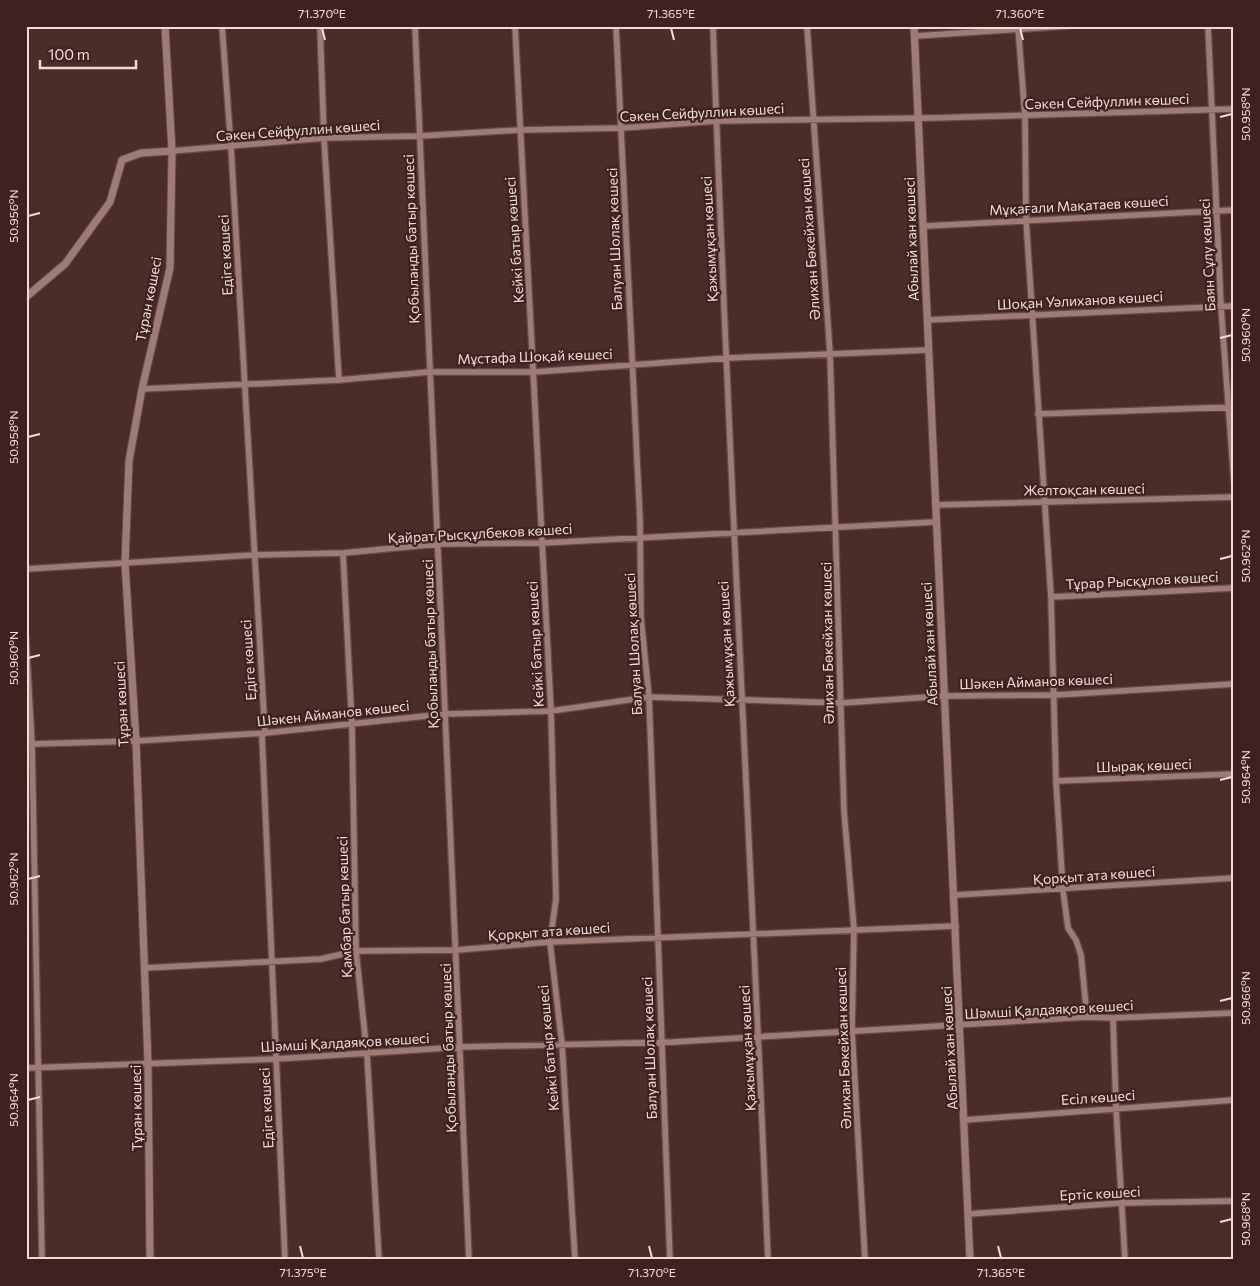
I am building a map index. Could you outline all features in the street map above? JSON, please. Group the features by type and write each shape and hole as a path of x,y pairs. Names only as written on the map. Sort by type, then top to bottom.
{"street":[{"name":"Тұран көшесі","path":"150,1260 148,1063 136,741 125,563 129,462 142,389 170,268 172,151 165,26"},
{"name":"Едіге көшесі","path":"222,26 232,147 265,733 262,736 271,962 286,1260"},
{"path":"320,26 324,138 338,380"},
{"name":"Қобыланды батыр көшесі","path":"415,26 429,372 457,950 469,1260"},
{"name":"Кейкі батыр көшесі","path":"516,26 551,711 556,899 550,942 562,1044 575,1260"},
{"name":"Балуан Шолақ көшесі","path":"616,26 640,537 641,618 649,697 670,1260"},
{"name":"Қажымұқан көшесі","path":"713,26 728,358 733,532 759,1036 768,1260"},
{"name":"Әлихан Бөкейхан көшесі","path":"807,26 812,120 830,353 837,527 844,811 854,929 852,1030 865,1260"},
{"name":"Абылай хан көшесі","path":"914,26 925,226 935,522 955,895 970,1260"},
{"path":"915,36 1018,27 1068,26"},
{"name":"Баян Сұлу көшесі","path":"1208,26 1221,306 1231,407 1234,482"},
{"path":"1018,27 1025,116 1026,219 1051,597 1056,781 1063,890 1068,928 1076,940 1082,960 1087,1017"},
{"name":"Сәкен Сейфуллин көшесі","path":"172,151 324,138 622,128 716,121 918,119 1234,109"},
{"path":"26,297 65,264 110,202 122,160 141,153 172,151"},
{"name":"Мұқағали Мақатаев көшесі","path":"925,226 1026,219 1234,210"},
{"name":"Шоқан Уәлиханов көшесі","path":"927,320 1234,306"},
{"name":"Мұстафа Шоқай көшесі","path":"142,389 338,380 429,372 534,372 728,358 929,350"},
{"path":"1038,414 1231,407"},
{"name":"Желтоқсан көшесі","path":"935,505 1234,497"},
{"name":"Қайрат Рысқұлбеков көшесі","path":"26,569 254,556 344,553 438,544 542,543 935,522"},
{"name":"Қамбар батыр көшесі","path":"344,553 352,726 356,951 367,1054 379,1260"},
{"name":"Тұрар Рысқұлов көшесі","path":"1051,597 1234,588"},
{"path":"26,638 32,744 42,1260"},
{"name":"Шәкен Айманов көшесі","path":"32,744 136,741 265,733 352,726 445,714 551,711 649,697 841,703 944,696 1055,696 1234,684"},
{"name":"Шырақ көшесі","path":"1056,781 1234,774"},
{"name":"Қорқыт ата көшесі","path":"955,895 1063,890 1234,878"},
{"name":"Қорқыт ата көшесі","path":"144,968 321,959 356,951 457,950 550,942 956,926"},
{"name":"Шәмші Қалдаяқов көшесі","path":"26,1068 276,1059 461,1047 661,1041 1087,1017 1113,1018 1234,1013"},
{"path":"1113,1018 1125,1260"},
{"name":"Есіл көшесі","path":"964,1120 1234,1100"},
{"name":"Ертіс көшесі","path":"968,1214 1121,1203 1234,1201"}]}
